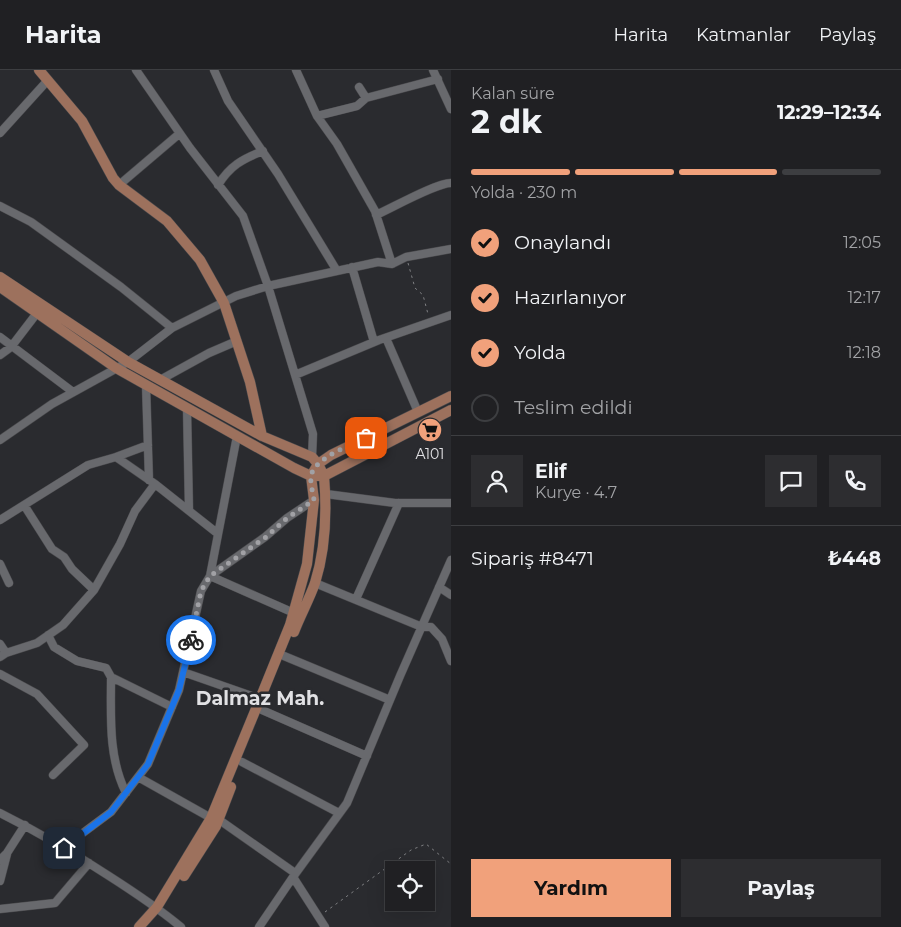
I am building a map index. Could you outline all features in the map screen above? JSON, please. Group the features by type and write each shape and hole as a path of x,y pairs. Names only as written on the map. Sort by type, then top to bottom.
{"main road":[{"path":"39,70 82,121 113,178 119,185 167,221 200,260 224,303 250,382 262,436"},
{"path":"0,277 128,362 262,436 291,447 315,460 324,476 326,494 325,533 315,583 261,705 215,819"},
{"path":"0,286 116,368 311,476 324,476 451,410"},
{"path":"315,460 451,396"},
{"path":"147,927 215,819 242,762 294,613 307,564 314,500 311,476 315,460"},
{"path":"139,927 159,909"}],"street":[{"path":"136,70 180,134 243,216 268,286 313,434 315,460"},
{"path":"214,70 228,101 263,151 337,271"},
{"path":"296,70 317,116 337,144 376,216 392,264"},
{"path":"433,70 451,109"},
{"path":"317,116 357,106 366,98 438,79"},
{"path":"0,132 48,80"},
{"path":"359,87 366,98"},
{"path":"119,185 180,134"},
{"path":"218,185 227,171 244,158 263,151"},
{"path":"376,216 427,191 451,183"},
{"path":"0,206 31,222 54,238 122,287 172,328"},
{"path":"0,440 52,404 128,362 172,328 236,296 268,286 378,262 392,264 406,258 451,249"},
{"path":"352,268 374,342"},
{"path":"0,355 11,347 37,313"},
{"path":"295,375 374,342 451,315"},
{"path":"0,338 73,392"},
{"path":"386,338 418,412"},
{"path":"160,380 237,340"},
{"path":"0,644 3,655 37,643 63,625 94,590 120,544 135,511 152,482 148,445 146,385"},
{"path":"187,408 188,510"},
{"path":"64,848 111,812 126,793 148,764 172,707 179,690 201,591 210,576 237,436"},
{"path":"0,520 88,465 148,445"},
{"path":"116,457 152,482 217,533"},
{"path":"326,494 399,503 451,503"},
{"path":"210,576 266,537 287,518 314,500"},
{"path":"356,599 399,503"},
{"path":"24,505 52,549 64,557 72,569 94,590"},
{"path":"259,927 294,875 347,803 451,560"},
{"path":"0,564 9,582"},
{"path":"210,576 294,613"},
{"path":"315,583 422,627 432,627 442,639 451,662"},
{"path":"439,587 451,595"},
{"path":"48,635 54,647 77,661 106,668 111,677 110,733 118,779 126,793"},
{"path":"284,656 390,700"},
{"path":"183,672 261,705 367,756"},
{"path":"0,674 37,694 84,745 53,775"},
{"path":"111,677 172,707"},
{"path":"242,762 340,813"},
{"path":"138,777 215,819 294,875 325,927"},
{"path":"0,812 89,863 159,909 181,927"},
{"path":"0,860 7,853 25,825"},
{"path":"0,882 7,853"},
{"path":"0,909 55,903 89,863"}],"path":[{"path":"406,258 415,288 423,295 431,322"},
{"path":"315,910 326,912 411,850 426,844 451,864"}],"way so far":[{"path":"191,640 201,591 210,576 266,537 287,518 314,500 311,476 318,464 331,454 366,438"}],"place":[{"name":"A101","path":"430,430"}],"district":[{"name":"Dalmaz Mah.","path":"260,698"}],"route":[{"path":"64,848 111,812 148,764 179,690 191,640"}]}
